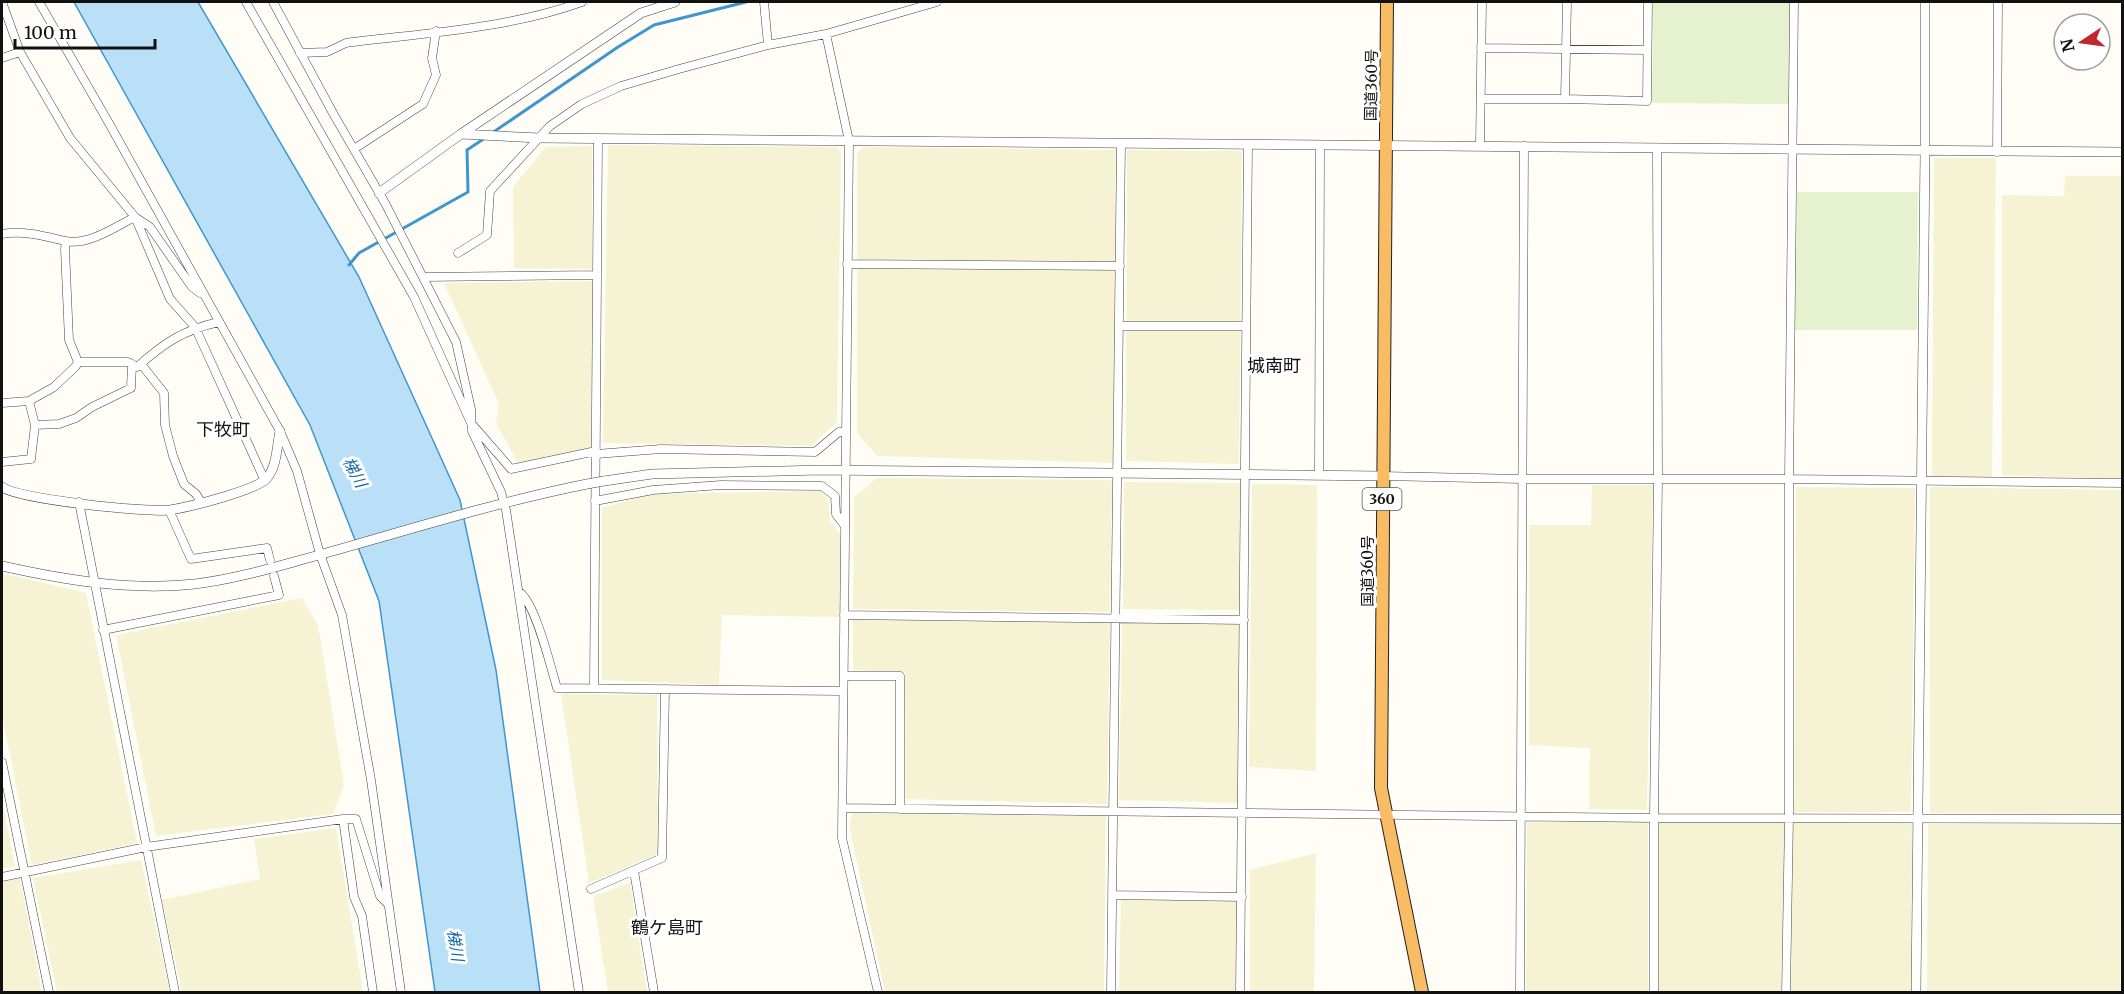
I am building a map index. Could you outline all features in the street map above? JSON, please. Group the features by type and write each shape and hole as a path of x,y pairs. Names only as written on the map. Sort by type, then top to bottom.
{"highway":[{"name":"国道360号","path":"1387,2 1380,761 1385,813 1422,993"}],"street":[{"path":"2,2 20,52 70,138 135,217 170,299 195,327 265,481"},
{"path":"39,2 280,431 297,471 320,554 342,615 361,717 401,993"},
{"path":"246,2 414,297 471,423 511,469 596,453 661,449 815,452 839,432 845,432"},
{"path":"273,2 379,193 456,342 471,409 472,431 505,504 579,993"},
{"path":"300,53 327,52 346,43 516,20 582,2"},
{"path":"379,193 461,134 641,13 675,2"},
{"path":"764,2 768,45"},
{"path":"458,253 487,235 490,191 550,126 582,104 621,86 768,45 826,34 937,2"},
{"path":"1480,145 1482,2"},
{"path":"1565,99 1567,2"},
{"path":"1481,99 1647,101 1648,2"},
{"path":"1786,993 1790,817 1789,479 1794,2"},
{"path":"1916,993 1925,2"},
{"path":"1997,152 1998,2"},
{"path":"354,149 423,104 435,75 432,58 436,32"},
{"path":"826,34 849,141 842,838 878,993"},
{"path":"1481,48 1647,50"},
{"path":"2,58 20,52"},
{"path":"461,134 598,139 2122,152"},
{"path":"594,688 598,139"},
{"path":"1111,993 1121,144"},
{"path":"1240,993 1248,145"},
{"path":"1318,475 1320,146"},
{"path":"1520,993 1524,146"},
{"path":"1654,993 1659,479 1658,148"},
{"path":"135,217 150,227 192,287 204,296"},
{"path":"2,234 15,231 66,241 87,239 135,217"},
{"path":"66,241 69,340 78,362"},
{"path":"847,264 1120,266"},
{"path":"424,277 597,275"},
{"path":"34,425 59,424 76,418 92,406 131,388 136,364 164,344 195,327 219,322"},
{"path":"1119,326 1246,326"},
{"path":"78,362 136,364 164,393 165,425 173,456 184,484 196,494 201,502"},
{"path":"2,403 29,401 54,387 78,362"},
{"path":"2,462 31,459 34,425 29,401"},
{"path":"2,488 23,495 142,510 169,510 248,489 265,481 272,472 280,431"},
{"path":"2,566 61,579 94,583 148,586 196,584 263,570 492,507 587,484 652,474 820,470 1522,479 2122,483"},
{"path":"595,501 653,490 709,486 822,486 835,496 836,514 845,526"},
{"path":"79,502 175,993"},
{"path":"169,510 191,559 267,548 270,560"},
{"path":"104,630 279,595 274,576"},
{"path":"519,592 525,596 541,633 558,688 843,691"},
{"path":"844,615 1244,620"},
{"path":"844,676 900,676 900,808"},
{"path":"591,889 662,858 665,689"},
{"path":"2,762 49,993"},
{"path":"843,808 1654,818 2122,819"},
{"path":"343,819 354,897 362,916 373,993"},
{"path":"2,877 146,847 356,819 380,896 388,904"},
{"path":"634,871 654,993"},
{"path":"1112,895 1242,897"}],"shaded area":[{"path":"608,145 837,147 841,154 837,422 811,446 603,443"},
{"path":"592,146 592,269 514,268 513,187 546,147"},
{"path":"864,147 1116,150 1113,463 877,456 857,433 857,153"},
{"path":"1127,150 1242,151 1239,464 1126,461"},
{"path":"1934,158 1996,158 1992,477 1932,477"},
{"path":"2065,176 2122,176 2122,479 2002,475 2002,195 2064,196"},
{"path":"593,281 591,448 518,463 496,423 499,404 444,283"},
{"path":"877,478 1112,480 1110,612 853,609 854,497"},
{"path":"1124,482 1243,483 1240,610 1123,609"},
{"path":"1252,484 1317,485 1316,771 1249,767"},
{"path":"1592,485 1653,485 1647,810 1589,809 1590,748 1529,745 1529,525 1591,525"},
{"path":"1796,487 1915,488 1911,812 1794,812"},
{"path":"1930,487 2122,490 2121,814 1930,813"},
{"path":"821,491 829,503 830,521 840,534 840,617 722,615 719,685 602,680 602,508 651,494"},
{"path":"2,573 86,593 137,843 32,865 2,715"},
{"path":"302,598 318,625 344,785 333,814 156,836 116,635"},
{"path":"853,619 1110,620 1107,804 906,799 905,672 853,670"},
{"path":"1122,621 1242,623 1239,803 1119,800"},
{"path":"561,694 657,695 658,854 589,883"},
{"path":"2,800 15,866 2,869"},
{"path":"853,813 1106,816 1104,992 885,992 849,825"},
{"path":"1658,821 1785,822 1781,992 1658,992"},
{"path":"1527,822 1648,822 1648,992 1526,992"},
{"path":"1793,822 1912,822 1911,992 1791,992"},
{"path":"1928,824 2121,824 2120,992 1927,992"},
{"path":"336,828 363,992 182,992 162,900 260,879 254,839"},
{"path":"1316,853 1314,992 1250,992 1250,870"},
{"path":"141,860 170,992 57,992 33,878"},
{"path":"20,878 42,992 2,992 2,882"},
{"path":"630,882 647,992 608,992 593,897"},
{"path":"1121,898 1238,899 1235,992 1119,992"}],"green space":[{"path":"1653,2 1790,2 1790,104 1652,103"},
{"path":"1797,192 1918,192 1917,330 1795,330"}],"water":[{"name":"梯川","path":"74,2 198,2 359,277 460,500 496,670 540,992 435,992 379,601 310,425"}],"waterway":[{"path":"492,133 654,25 746,2"},
{"path":"349,265 359,253 468,192 467,150 485,138"}],"district":[{"name":"城南町","path":"1274,365"},
{"name":"下牧町","path":"223,429"},
{"name":"鶴ケ島町","path":"667,927"}]}
